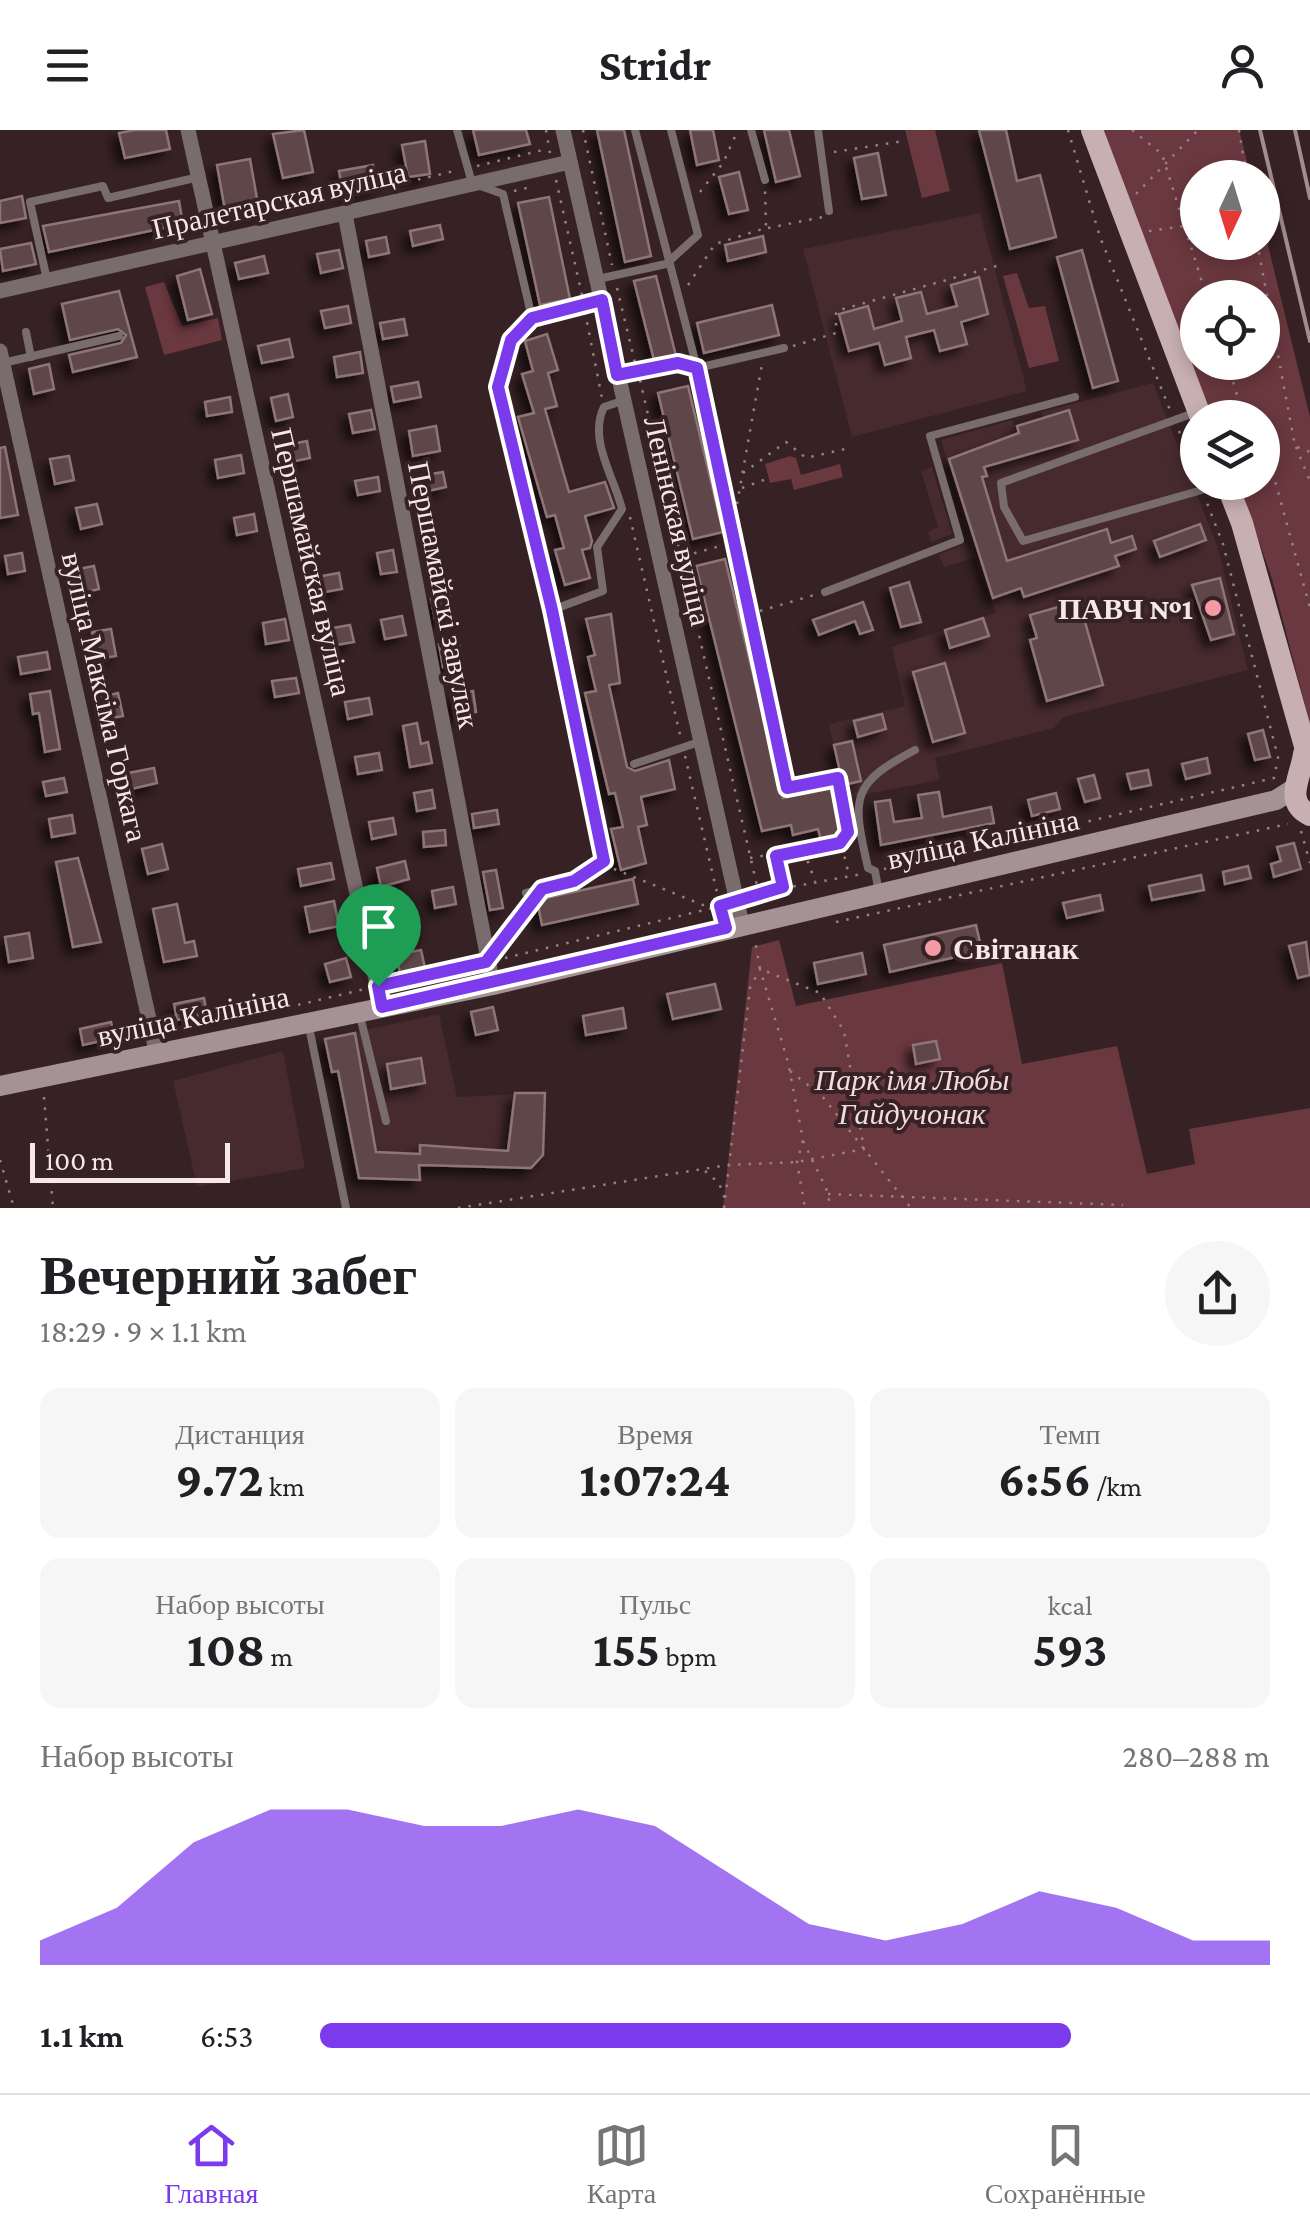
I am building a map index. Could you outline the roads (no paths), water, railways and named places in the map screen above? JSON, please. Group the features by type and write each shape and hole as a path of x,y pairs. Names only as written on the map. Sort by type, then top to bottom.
{"main road":[{"path":"1092,130 1104,171 1194,400"},
{"path":"1233,500 1242,523 1300,786"},
{"name":"вуліца Калініна","path":"0,1086 359,1012 380,996 493,985 737,931 879,892 1088,847 1300,786"}],"street":[{"name":"Першамайская вуліца","path":"188,130 380,996"},
{"name":"Ленінская вуліца","path":"562,130 562,164 606,277 602,300 622,401 691,744 736,899 737,931"},
{"name":"Пралетарская вуліца","path":"0,291 562,164"},
{"name":"Першамайскі завулак","path":"345,214 493,985"},
{"name":"вуліца Максіма Горкага","path":"2,357 157,1054"}],"lane":[{"path":"457,130 472,183 503,194 532,318"},
{"path":"635,130 666,264 697,368 787,788 801,784"},
{"path":"606,277 666,264 698,234 671,130"},
{"path":"752,130 765,180"},
{"path":"818,130 828,211"},
{"path":"47,280 30,202 103,186 108,198 199,177"},
{"path":"526,893 574,881 604,861 552,610 498,387 511,340 532,318 602,300"},
{"path":"26,332 30,357"},
{"path":"2,357 30,357 119,336"},
{"path":"617,375 678,363 697,368 784,348"},
{"path":"825,592 960,540 930,436 1075,397"},
{"path":"552,610 603,591 597,548 622,509 596,422 604,407 622,401"},
{"path":"1180,419 1001,483 1004,507 1023,541 1180,497"},
{"path":"634,764 668,756 691,744"},
{"path":"879,892 875,870 868,868 860,823 864,786 874,772 915,750"},
{"path":"359,1012 386,1122"},
{"path":"308,1022 346,1208"}],"railway":[{"path":"1260,130 1310,341"},
{"path":"1295,130 1310,198"}],"place":[{"name":"ПАВЧ №1","path":"1213,608"},
{"name":"Світанак","path":"933,948"}],"park label":[{"name":"Парк імя Любы Гайдучонак","path":"912,1096"}]}
